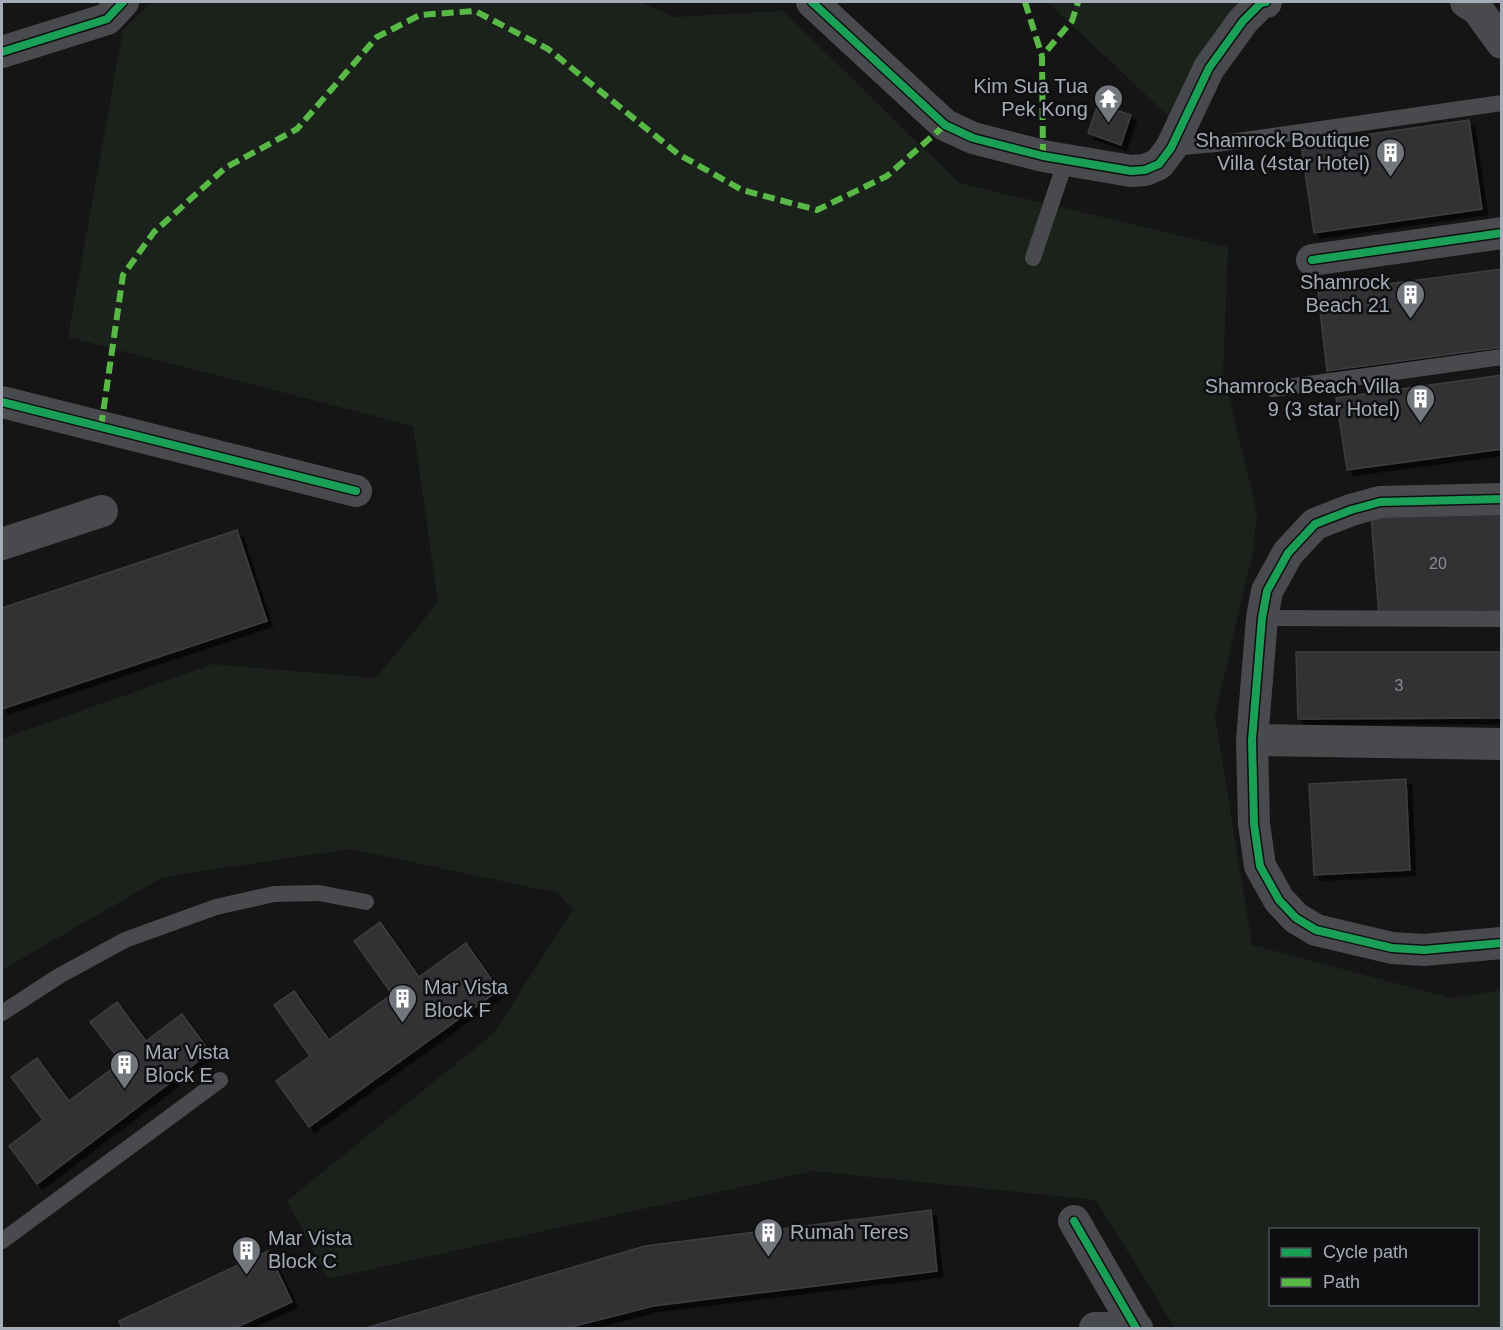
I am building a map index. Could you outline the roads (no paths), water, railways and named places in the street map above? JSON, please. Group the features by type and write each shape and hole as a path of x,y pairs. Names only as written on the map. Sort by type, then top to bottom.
{"street":[{"path":"2,52 107,19 123,2"},
{"path":"812,2 945,124 973,138 1066,160 1131,171 1145,170 1159,164 1171,148 1209,68 1243,21 1261,3 1266,2"},
{"path":"1466,2 1478,10 1502,43"},
{"path":"1312,260 1502,233"},
{"path":"2,402 356,491"},
{"path":"1502,499 1380,502 1315,524 1288,553 1267,591 1262,618 1252,740 1254,824 1260,866 1279,900 1296,918 1316,930 1392,948 1424,950 1502,943"},
{"path":"2,544 102,511"},
{"path":"1252,740 1502,744"},
{"path":"1074,1221 1136,1328 1095,1329"}],"lane":[{"path":"1171,148 1216,144 1502,103"},
{"path":"1033,258 1066,160"},
{"path":"1273,389 1502,357"},
{"path":"1262,618 1502,620"},
{"path":"2,1013 58,976 125,940 216,907 274,894 320,893 366,902"},
{"path":"2,1241 220,1080"}],"place":[{"name":"Kim Sua Tua Pek Kong","path":"1109,124"},
{"name":"Shamrock Boutique Villa (4star Hotel)","path":"1391,178"},
{"name":"Shamrock Beach 21","path":"1411,320"},
{"name":"Shamrock Beach Villa 9 (3 star Hotel)","path":"1421,424"},
{"name":"Mar Vista Block F","path":"403,1024"},
{"name":"Mar Vista Block E","path":"124,1090"},
{"name":"Rumah Teres","path":"769,1258"},
{"name":"Mar Vista Block C","path":"247,1276"}]}
